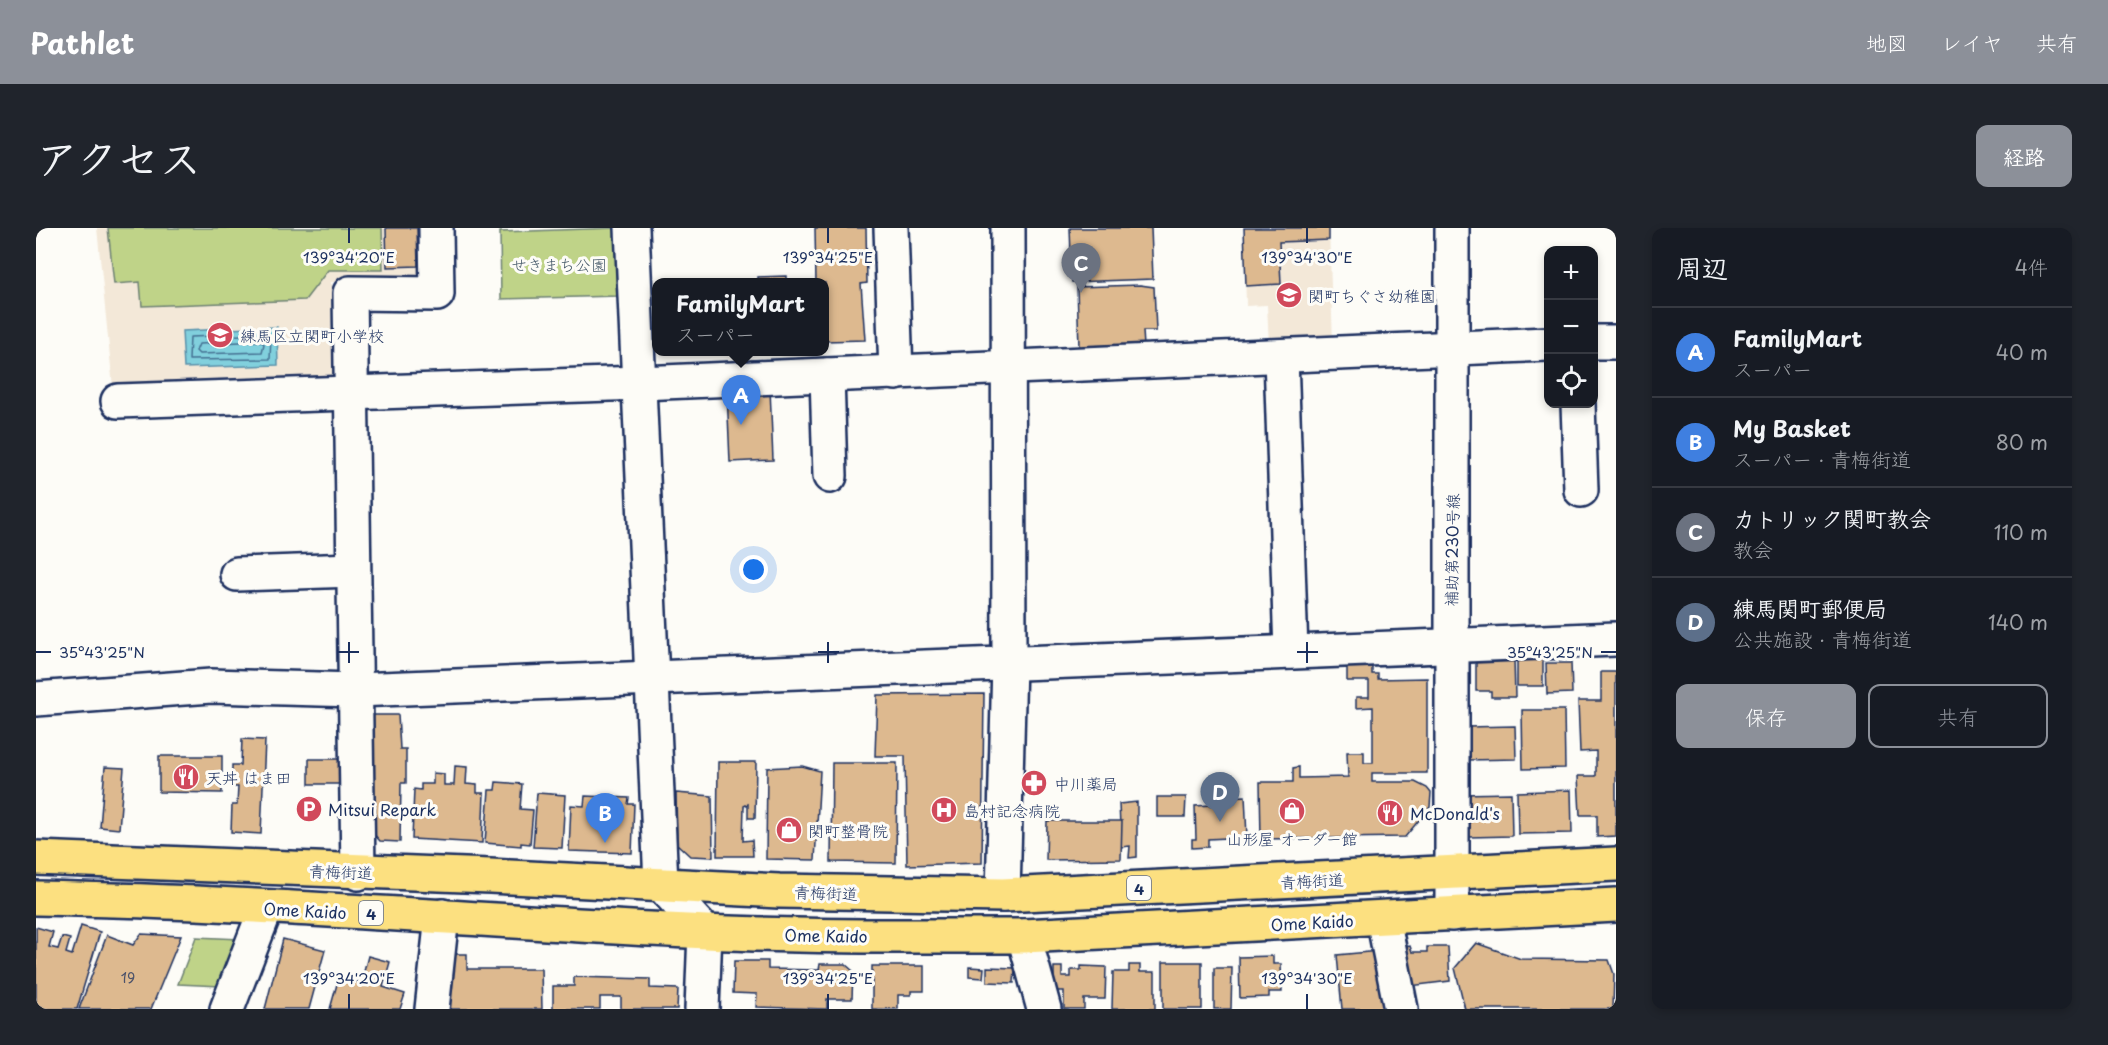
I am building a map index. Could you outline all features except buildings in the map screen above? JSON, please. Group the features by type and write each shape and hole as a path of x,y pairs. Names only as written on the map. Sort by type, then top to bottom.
{"main road":[{"name":"青梅街道","path":"36,858 852,893 1003,895 1616,864"},
{"name":"Ome Kaido","path":"36,898 442,916 705,932 1024,936 1616,905"}],"street":[{"path":"358,873 350,293 437,294 436,228"},
{"path":"633,228 661,884 705,932 702,1009"},
{"path":"891,228 896,373"},
{"path":"1003,895 1009,663 1006,368 1008,228"},
{"name":"補助第230号線","path":"1452,228 1454,348 1450,646 1452,914"},
{"path":"1598,342 1616,342"},
{"path":"118,401 350,395 1544,344"},
{"path":"1281,357 1291,652"},
{"path":"827,375 830,476"},
{"path":"1578,408 1581,490"},
{"path":"237,574 353,570"},
{"path":"36,699 211,686 356,690 1616,639"},
{"path":"227,1009 266,908"},
{"path":"432,1009 442,916"},
{"path":"1383,918 1401,1009"},
{"path":"1024,936 1044,1009"}],"shaded area":[{"name":"練馬区立関町小学校","path":"97,228 423,228 424,271 414,280 331,282 333,384 113,387"},
{"name":"関町ちぐさ幼稚園","path":"1244,228 1329,228 1333,343 1269,345 1267,305 1246,306"}],"green space":[{"path":"108,228 382,228 383,270 328,270 305,300 142,306 140,282 114,284"},
{"name":"せきまち公園","path":"616,228 619,296 501,299 500,232"},
{"path":"196,937 240,939 221,986 178,984"}],"water":[{"path":"277,327 278,365 184,368 182,331"}],"place":[{"name":"カトリック関町教会","path":"1081,293"},
{"name":"関町ちぐさ幼稚園","path":"1289,295"},
{"name":"練馬区立関町小学校","path":"220,335"},
{"name":"FamilyMart","path":"741,425"},
{"name":"天丼 はま田","path":"186,777"},
{"name":"中川薬局","path":"1034,783"},
{"name":"Mitsui Repark","path":"309,809"},
{"name":"島村記念病院","path":"944,810"},
{"name":"山形屋 オーダー館","path":"1292,811"},
{"name":"McDonald's","path":"1390,813"},
{"name":"練馬関町郵便局","path":"1220,822"},
{"name":"関町整骨院","path":"789,830"},
{"name":"My Basket","path":"605,843"}]}
